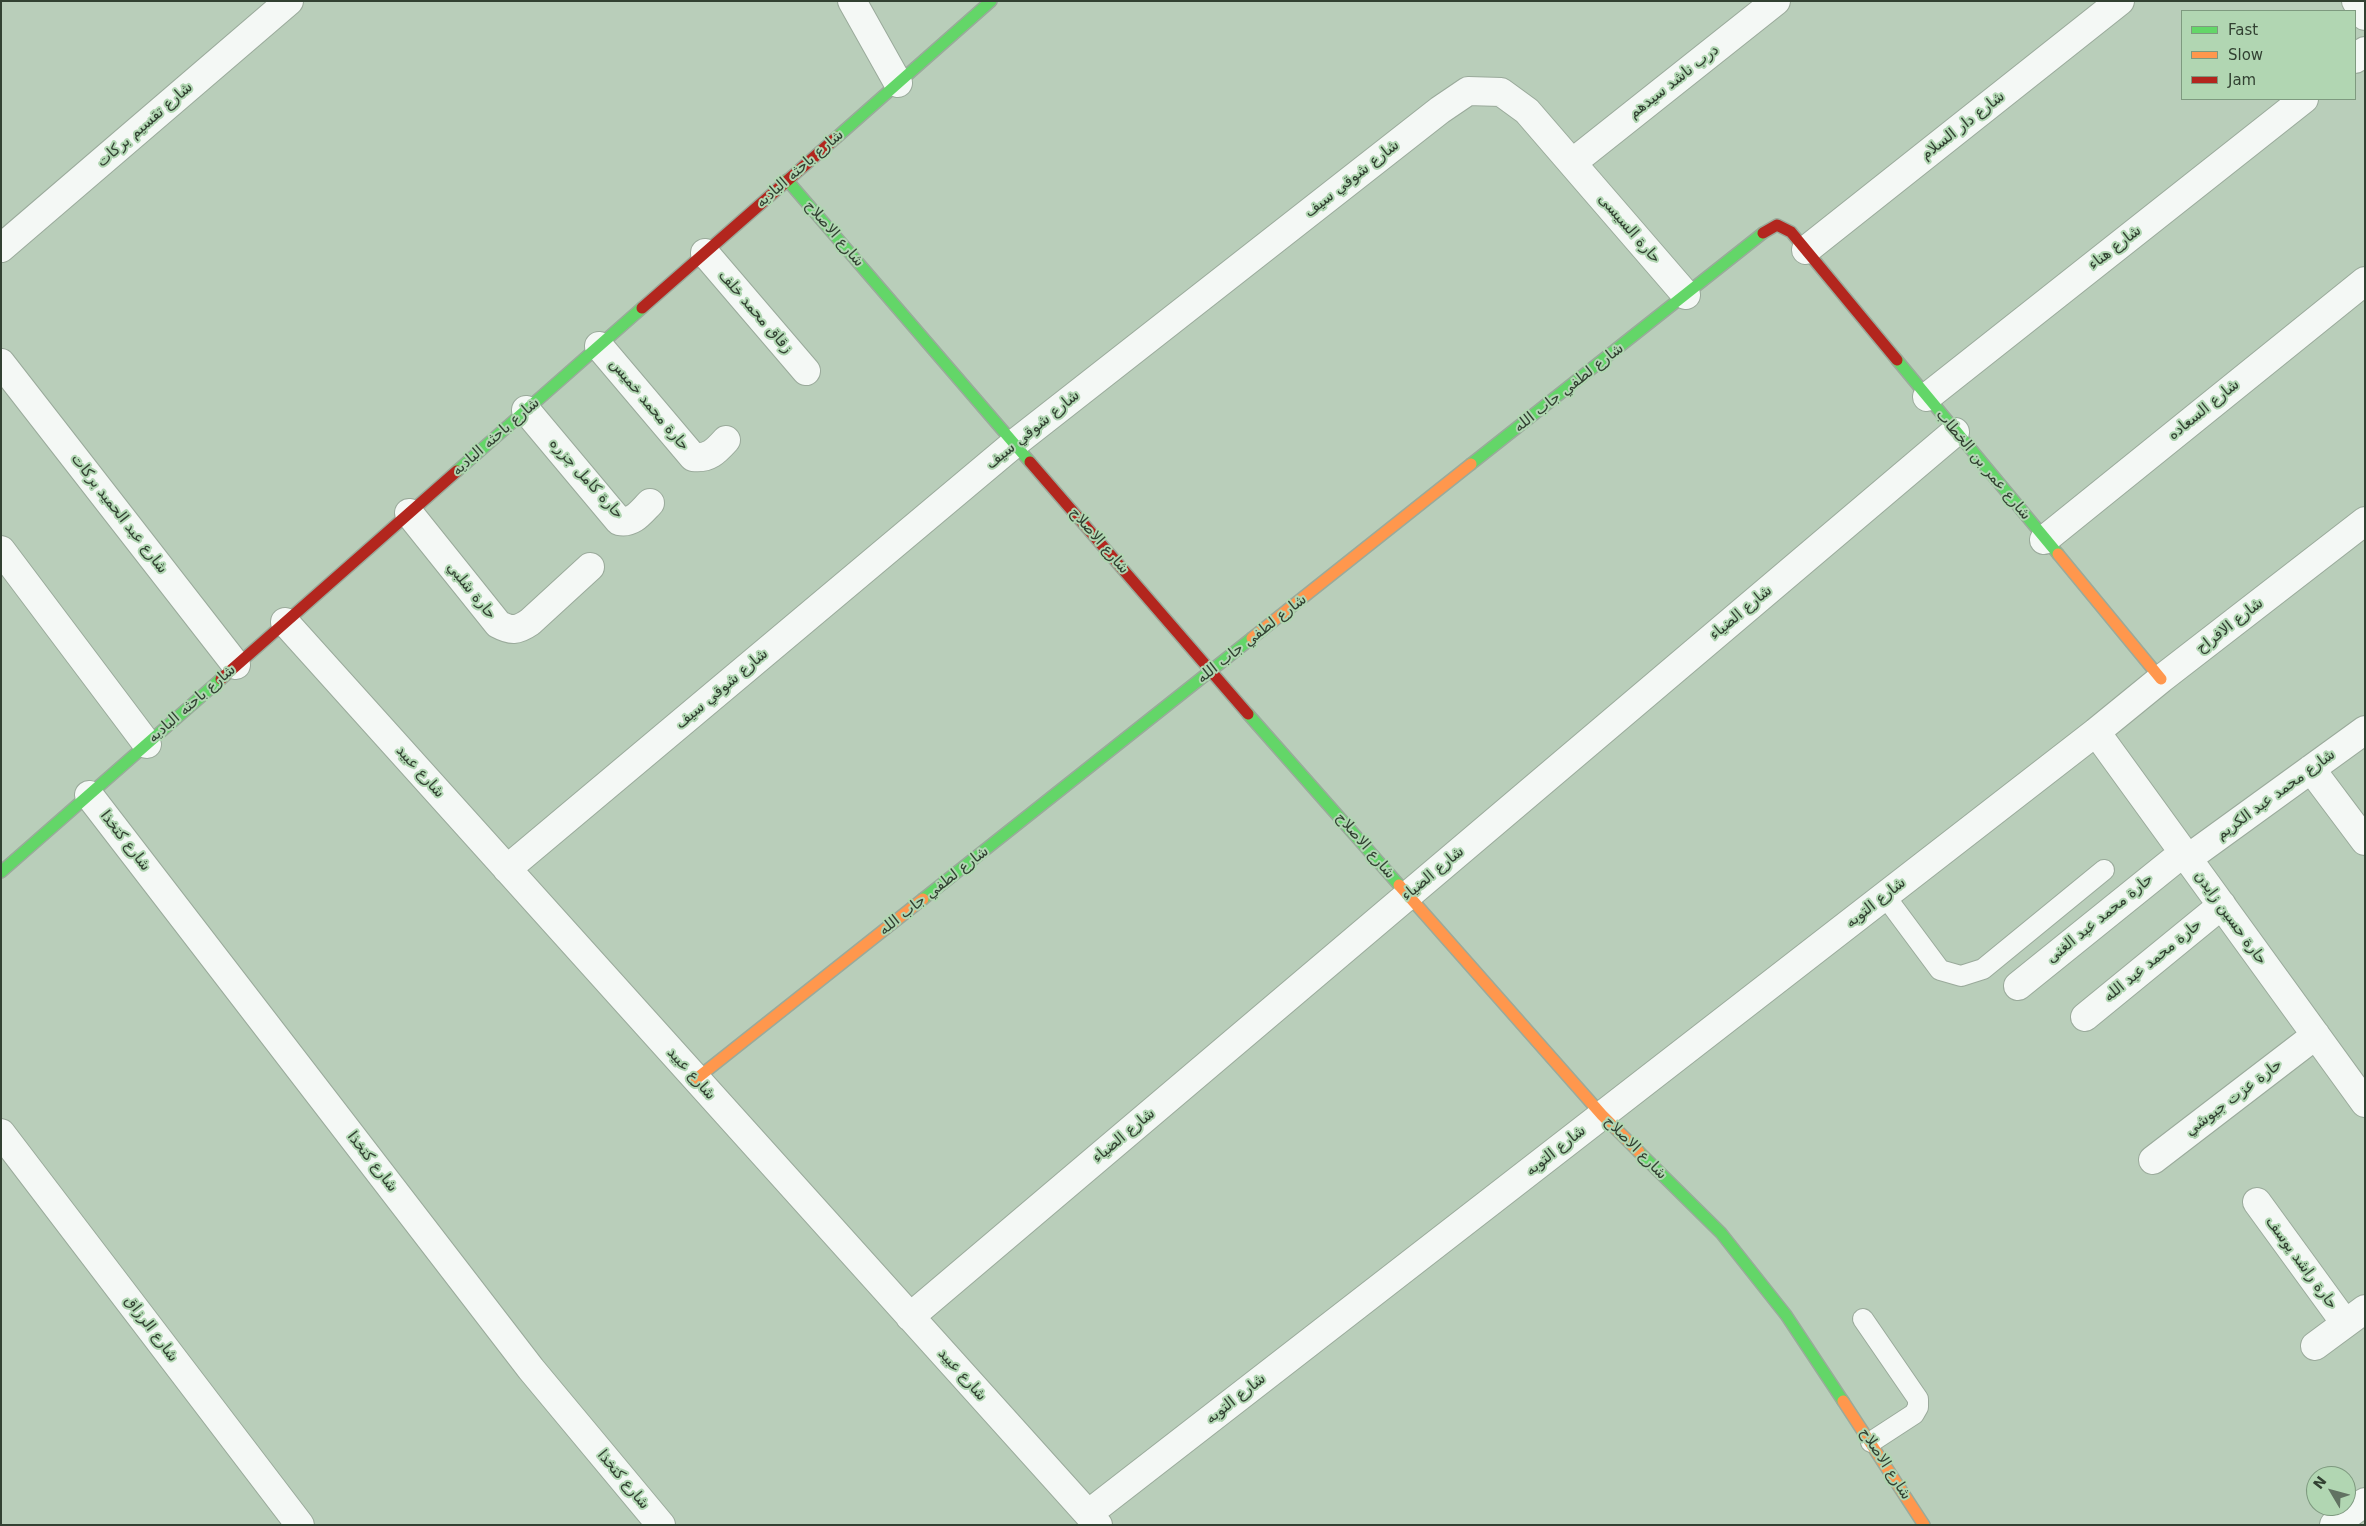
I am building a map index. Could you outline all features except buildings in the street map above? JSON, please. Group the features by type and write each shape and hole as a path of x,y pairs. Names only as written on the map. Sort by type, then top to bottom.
{"street":[{"name":"شارع تقسيم بركات","path":"1,248 289,1"},
{"path":"852,1 898,83"},
{"name":"شارع باحثه الباديه","path":"1,872 991,1"},
{"name":"درب ناشد سيدهم","path":"1572,163 1776,1"},
{"name":"شارع دار السلام","path":"1806,250 2120,1"},
{"path":"2356,1 2365,16"},
{"name":"شارع شوقي سيف","path":"507,869 1015,443 1440,110 1468,91 1501,92 1527,111 1572,163"},
{"name":"شارع هناء","path":"1926,397 2303,100"},
{"name":"حارة السيسى","path":"1572,163 1686,295"},
{"name":"شارع الاصلاح","path":"787,180 1211,672 1602,1115 1721,1233 1786,1316 1871,1442 1924,1525"},
{"name":"شارع لطفي جاب الله","path":"696,1079 1770,228 1777,225 1784,227 1806,250"},
{"name":"شارع عمر بن الخطاب","path":"1806,250 2044,540 2161,679"},
{"name":"زقاق محمد خلف","path":"705,253 806,371"},
{"name":"شارع السعاده","path":"2044,540 2365,280"},
{"name":"حارة محمد خميس","path":"599,346 693,457 703,458 712,455 726,440"},
{"name":"شارع عبد الحميد بركات","path":"1,363 236,666"},
{"name":"حارة كامل جزره","path":"526,410 619,521 626,523 632,520 650,503"},
{"name":"شارع الضياء","path":"910,1317 1955,432"},
{"name":"حارة شلبي","path":"409,513 498,624 508,630 520,629 530,622 590,567"},
{"name":"شارع الافراح","path":"2096,732 2161,679 2365,521"},
{"path":"1,550 147,744"},
{"name":"شارع عبيد","path":"285,622 1093,1519"},
{"name":"شارع محمد عبد الكريم","path":"2185,856 2365,730"},
{"name":"حارة حسين زايدن","path":"2096,732 2316,1036 2361,1088"},
{"name":"شارع التوبه","path":"1093,1519 1602,1115 2096,732"},
{"path":"2311,769 2365,841"},
{"name":"شارع كتخذا","path":"89,795 531,1369 661,1525"},
{"name":"حارة محمد عبد الغنى","path":"2018,986 2185,856"},
{"name":"حارة محمد عبد الله","path":"2085,1017 2222,905"},
{"name":"حارة عزت جيوشي","path":"2152,1160 2316,1036"},
{"name":"شارع الرزاق","path":"1,1133 300,1525"},
{"name":"حارة راشد يوسف","path":"2257,1202 2355,1316"},
{"path":"2315,1346 2355,1316"},
{"path":"2334,1525 2365,1502"}],"lane":[{"path":"1885,896 1940,970 1961,976 1982,969 2104,870"},
{"path":"1863,1319 1918,1399 1918,1407 1914,1414 1871,1442"}],"traffic: fast":[{"path":"837,137 991,1"},
{"path":"787,180 1030,462"},
{"path":"1471,464 1763,233"},
{"path":"457,471 642,308"},
{"path":"1897,360 2058,554"},
{"path":"923,899 1252,638"},
{"path":"1,872 221,679"},
{"path":"1248,714 1399,885"},
{"path":"1639,1152 1721,1233 1786,1315 1843,1401"}],"traffic: slow":[{"path":"1252,638 1471,464"},
{"path":"2058,554 2161,679"},
{"path":"1399,885 1602,1115 1639,1152"},
{"path":"696,1079 923,899"},
{"path":"1843,1401 1924,1525"}],"traffic: jam":[{"path":"642,308 837,137"},
{"path":"1763,233 1777,225 1791,232 1897,360"},
{"path":"1030,462 1248,714"},
{"path":"221,679 457,471"}]}
